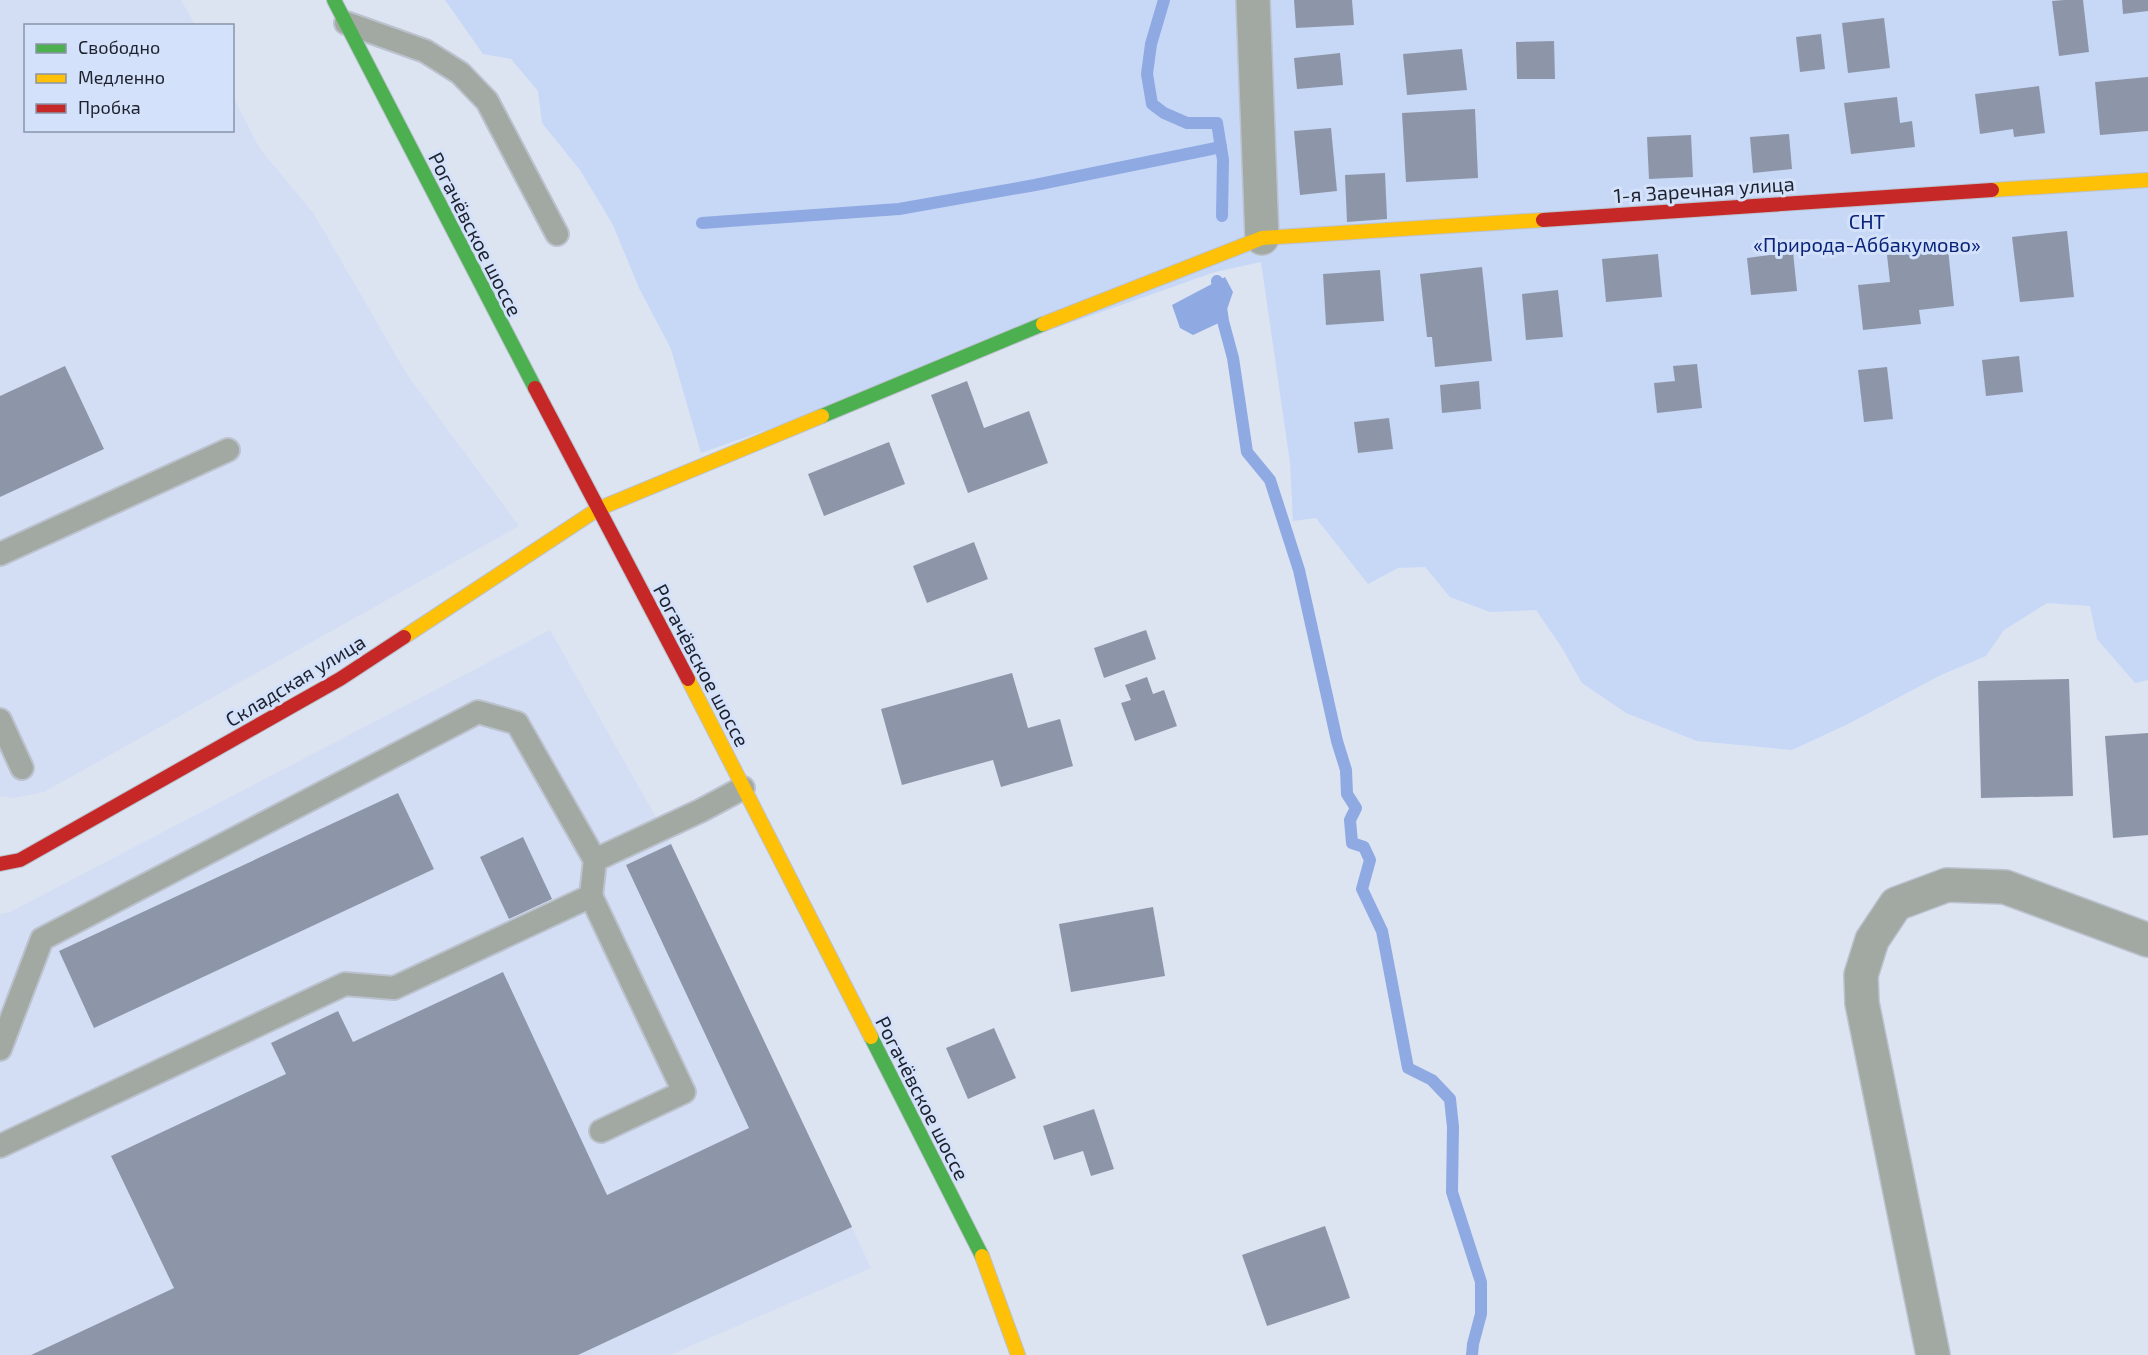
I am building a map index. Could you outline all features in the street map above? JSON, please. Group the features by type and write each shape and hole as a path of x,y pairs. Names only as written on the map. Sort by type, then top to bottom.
{"street":[{"name":"Рогачёвское шоссе","path":"334,0 743,788 979,1250 1018,1355"},
{"path":"1253,0 1262,238"},
{"name":"1-я Заречная улица","path":"598,509 1035,327 1262,238 2148,180"},
{"name":"Складская улица","path":"0,864 20,860 340,679 598,509"},
{"path":"1933,1355 1862,1003 1861,975 1872,940 1896,904 1947,885 2005,887 2148,940"}],"lane":[{"path":"346,23 425,51 460,73 487,101 557,234"},
{"path":"0,554 228,450"},
{"path":"0,1049 42,939 478,712 517,723 595,860 591,896 684,1092 601,1131"},
{"path":"0,720 22,768"},
{"path":"595,860 700,811 743,788"},
{"path":"0,1146 345,984 394,988 591,896"}],"shaded area":[{"path":"0,0 181,0 194,24 24,24 24,132 234,132 234,99 260,149 314,214 408,376 519,526 44,792 14,798 0,796"},
{"path":"550,630 671,844 871,1268 670,1355 0,1355 0,914 10,912"}],"green space":[{"name":"СНТ «Природа-Аббакумово»","path":"445,0 2148,0 2148,680 2135,683 2097,639 2090,606 2047,603 2004,630 1986,656 1941,675 1848,724 1792,750 1697,741 1626,713 1582,683 1536,610 1490,612 1450,597 1425,567 1398,568 1368,584 1316,518 1293,521 1290,463 1261,262 1215,272 701,453 671,349 639,288 612,223 580,170 542,123 538,91 511,59 483,54"}],"water":[{"path":"1225,277 1233,292 1223,321 1193,335 1180,328 1172,305"}],"building":[{"path":"1294,0 1352,0 1354,25 1296,28"},
{"path":"2083,0 2089,52 2059,56 2052,1"},
{"path":"2122,0 2148,0 2148,11 2123,14"},
{"path":"1884,18 1890,68 1848,73 1842,23"},
{"path":"1821,34 1825,69 1800,72 1796,37"},
{"path":"1554,41 1555,79 1517,79 1516,42"},
{"path":"1462,49 1467,90 1407,95 1403,54"},
{"path":"1340,53 1343,85 1297,89 1294,58"},
{"path":"2148,77 2148,131 2100,135 2095,82"},
{"path":"2039,86 2045,133 2014,137 2013,129 1980,134 1975,94"},
{"path":"1897,97 1900,123 1912,121 1915,147 1851,154 1844,103"},
{"path":"1475,109 1478,178 1406,182 1402,113"},
{"path":"1331,128 1337,191 1300,195 1294,131"},
{"path":"1789,134 1792,169 1753,173 1750,137"},
{"path":"1691,135 1693,177 1649,179 1647,137"},
{"path":"1385,173 1387,219 1347,222 1345,175"},
{"path":"2067,231 2074,297 2020,302 2012,237"},
{"path":"1948,249 1954,306 1919,310 1921,324 1863,330 1858,285 1890,282 1887,255"},
{"path":"1793,252 1797,291 1751,295 1747,258"},
{"path":"1658,254 1662,297 1606,302 1602,259"},
{"path":"1482,267 1492,361 1435,367 1432,337 1427,337 1420,274"},
{"path":"1380,270 1384,321 1326,325 1323,274"},
{"path":"1558,290 1563,337 1526,340 1522,294"},
{"path":"2019,356 2023,392 1986,396 1982,360"},
{"path":"1697,364 1702,408 1657,413 1654,383 1675,381 1673,366"},
{"path":"65,366 104,449 0,497 0,396"},
{"path":"1887,367 1893,419 1864,422 1858,370"},
{"path":"967,381 984,428 1029,411 1048,463 968,493 931,395"},
{"path":"1479,381 1481,409 1442,413 1440,385"},
{"path":"1389,418 1393,449 1358,453 1354,422"},
{"path":"889,442 905,484 824,516 808,474"},
{"path":"974,542 988,579 927,603 913,566"},
{"path":"1146,630 1156,659 1104,678 1094,648"},
{"path":"1012,673 1028,728 1060,719 1073,766 1001,787 993,760 902,785 881,709"},
{"path":"1147,677 1153,694 1164,690 1177,726 1135,741 1121,703 1131,700 1125,685"},
{"path":"2069,679 2073,796 1981,798 1978,681"},
{"path":"2148,733 2148,835 2113,838 2105,736"},
{"path":"398,793 434,869 94,1028 59,951"},
{"path":"523,837 552,899 509,919 480,857"},
{"path":"671,844 852,1227 578,1355 31,1355 174,1288 111,1156 286,1074 271,1043 338,1011 353,1042 503,972 607,1195 749,1128 626,865"},
{"path":"1153,907 1165,976 1071,992 1059,924"},
{"path":"994,1028 1016,1078 968,1099 946,1048"},
{"path":"1094,1109 1114,1169 1091,1176 1083,1151 1054,1160 1043,1126"},
{"path":"1325,1226 1350,1298 1267,1326 1242,1255"}],"waterway":[{"path":"1164,0 1151,44 1147,74 1152,104 1164,113 1187,123 1217,123 1223,160 1222,216"},
{"path":"702,223 899,209 1035,185 1221,147"},
{"path":"1217,281 1223,321 1233,358 1247,452 1270,480 1299,570 1337,741 1346,770 1347,794 1356,808 1350,820 1352,843 1364,847 1370,860 1362,889 1382,931 1408,1068 1432,1080 1450,1099 1453,1127 1452,1192 1481,1282 1481,1314 1472,1355"}],"traffic: fast":[{"path":"334,0 535,388"},
{"path":"822,416 1043,324"},
{"path":"871,1037 982,1256"}],"traffic: slow":[{"path":"1992,190 2148,180"},
{"path":"1043,324 1262,238 1543,220"},
{"path":"404,637 598,509 822,416"},
{"path":"688,679 871,1037"},
{"path":"982,1256 1018,1355"}],"traffic: jam":[{"path":"1543,220 1992,190"},
{"path":"535,388 688,679"},
{"path":"0,864 20,860 340,679 404,637"}]}
